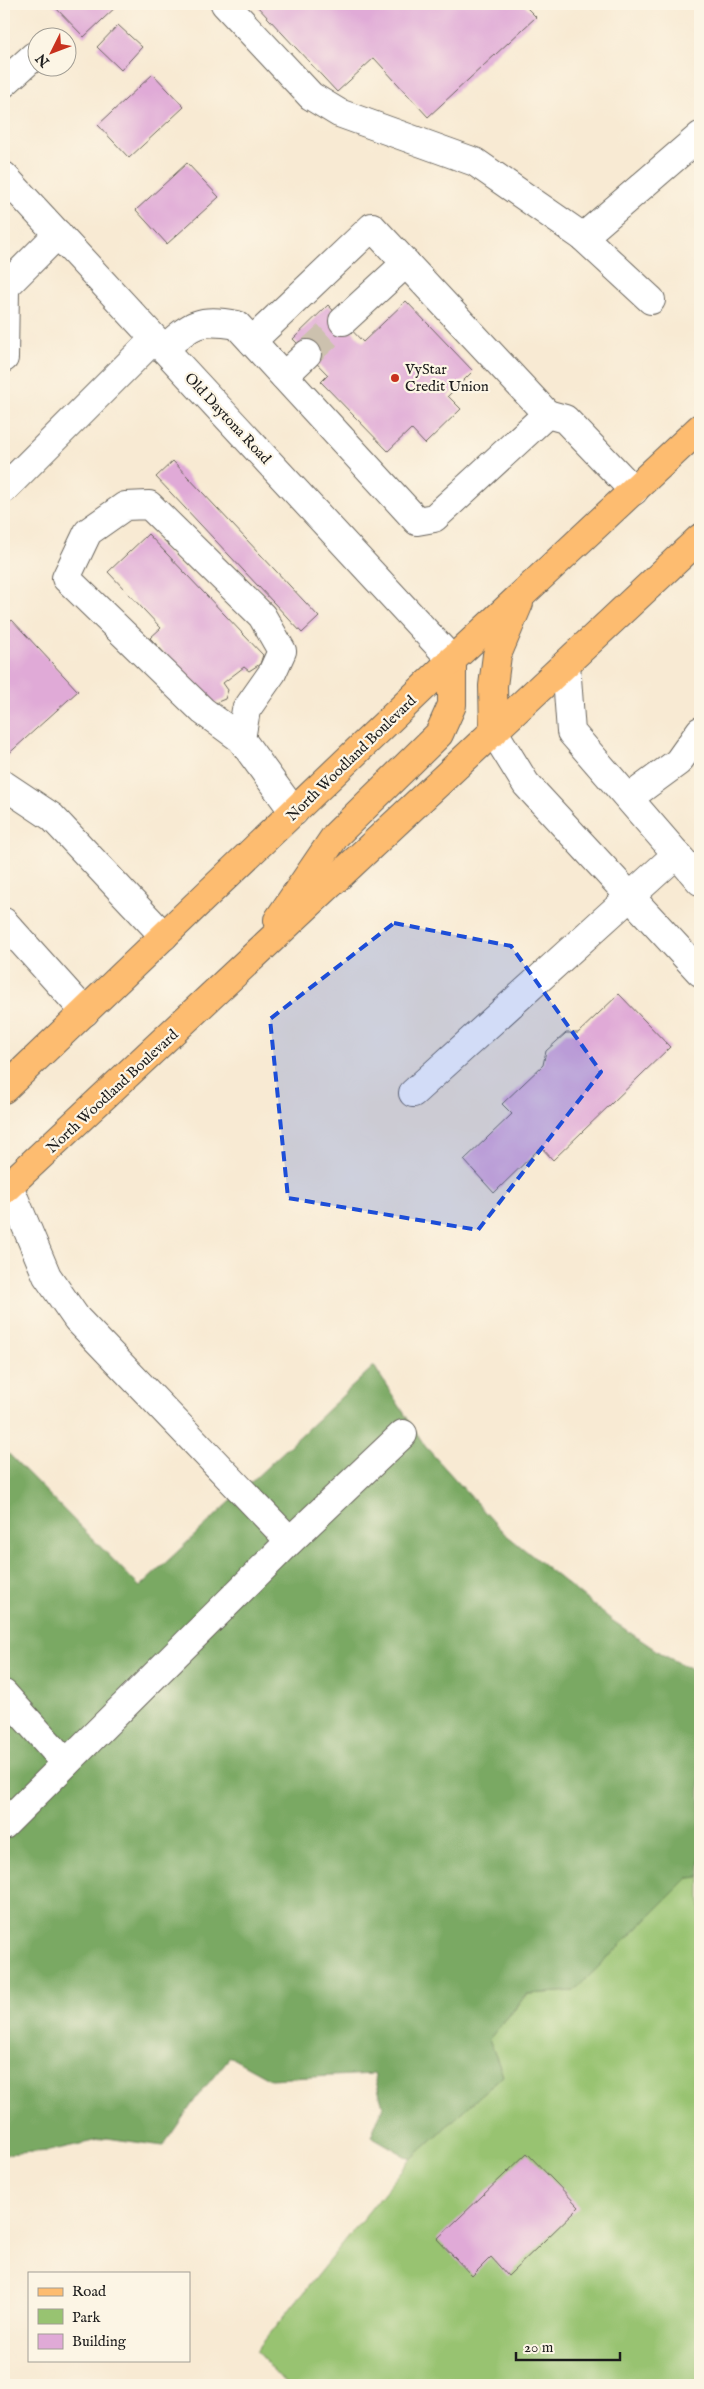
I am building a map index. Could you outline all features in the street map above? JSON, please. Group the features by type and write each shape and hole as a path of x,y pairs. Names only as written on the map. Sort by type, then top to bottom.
{"main road":[{"name":"North Woodland Boulevard","path":"4,1089 452,660 700,428"},
{"name":"North Woodland Boulevard","path":"6,1188 250,962 700,538"},
{"path":"494,732 493,686 497,655 522,596"},
{"path":"250,962 336,835 439,734 452,705 452,660"}],"street":[{"path":"225,4 311,96 339,113 475,162 583,237 651,300"},
{"path":"4,83 28,61"},
{"path":"583,237 700,136"},
{"name":"Old Daytona Road","path":"4,176 452,660"},
{"path":"252,341 372,227 547,414 566,419 634,491"},
{"path":"4,358 4,288 58,234"},
{"path":"343,321 406,263"},
{"path":"4,488 159,344 188,328 213,321 237,325 418,521 434,518 547,414"},
{"path":"284,376 307,354"},
{"path":"241,739 246,710 272,673 282,651 262,616 149,505 125,506 88,532 66,578 203,712 241,739 294,812"},
{"path":"566,664 571,732 700,881"},
{"path":"494,732 526,784 700,972"},
{"path":"629,798 678,762 698,736"},
{"path":"4,785 52,817 164,936"},
{"path":"413,1093 677,854"},
{"path":"4,922 85,1012"},
{"path":"6,1188 46,1276 83,1325 290,1541"},
{"path":"4,1825 290,1541 403,1434"},
{"path":"4,1694 66,1763"}],"highlighted area":[{"path":"394,923 511,946 601,1072 478,1230 288,1198 270,1019"}],"green space":[{"path":"374,1366 425,1446 504,1533 613,1621 663,1655 700,1673 700,1877 688,1878 574,1991 527,1994 489,2039 503,2075 411,2159 371,2136 383,2106 374,2074 270,2079 230,2057 197,2097 163,2146 107,2138 49,2151 4,2154 4,1449 140,1587"},
{"path":"700,1877 700,2385 287,2385 256,2351 411,2159 503,2075 489,2039 528,1994 574,1991 688,1878"}],"building":[{"path":"52,4 119,4 84,37 78,31 78,28 75,28"},
{"path":"255,4 523,4 536,17 428,117 374,58 337,92"},
{"path":"118,25 142,47 121,70 97,47"},
{"path":"153,74 184,107 129,158 98,125"},
{"path":"187,163 219,197 167,244 136,210"},
{"name":"VyStar Credit Union","path":"406,301 473,371 448,396 461,409 425,444 411,429 388,451 321,382 328,375 293,339 328,305 363,342"},
{"path":"173,461 319,617 302,633 156,477"},
{"path":"148,534 263,655 260,664 249,671 244,667 223,683 228,690 225,699 215,703 209,700 150,638 161,628 108,572"},
{"path":"12,620 78,691 4,758 4,627"},
{"path":"619,994 670,1047 553,1160 541,1147 494,1193 464,1160 512,1114 502,1104 543,1065 546,1051 566,1033 578,1033"},
{"path":"527,2153 579,2207 508,2276 491,2257 472,2276 437,2239"}],"tunnel":[{"path":"307,354 343,321"}],"place":[{"name":"VyStar Credit Union","path":"395,378"}]}
